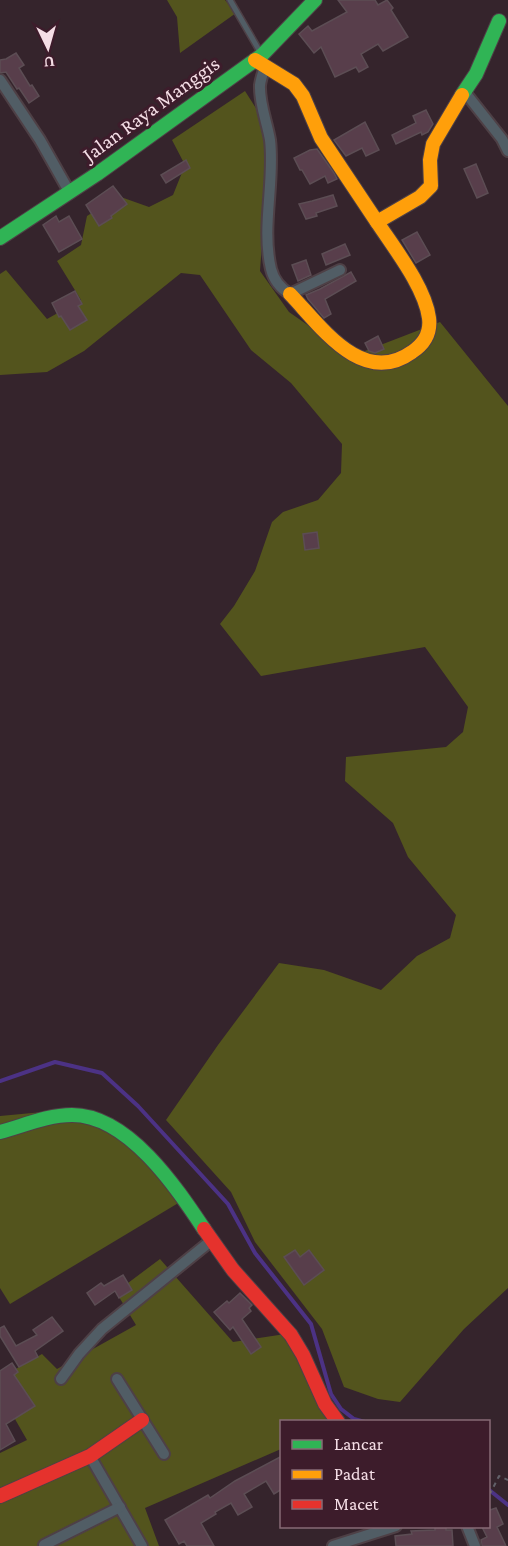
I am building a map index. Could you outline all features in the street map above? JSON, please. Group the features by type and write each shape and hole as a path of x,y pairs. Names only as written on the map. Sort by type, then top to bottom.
{"main road":[{"name":"Jalan Raya Manggis","path":"0,238 70,193 197,100 261,61 315,0"},
{"path":"377,222 429,190 433,144 476,74 499,21"},
{"path":"261,61 294,84 303,96 321,138 418,288 429,318 430,328 423,341 397,362 383,364 367,362 349,352 327,334 290,294"},
{"path":"0,1132 47,1119 72,1115 94,1119 125,1136 159,1167 234,1270 291,1334 300,1348 320,1396 336,1420"},
{"path":"0,1496 90,1456 142,1420"}],"street":[{"path":"261,61 260,83 270,141 268,245 275,280 290,294 340,270"},
{"path":"0,80 40,140 70,193"},
{"path":"464,92 502,139 508,151"},
{"path":"61,1379 79,1354 102,1329 212,1240"},
{"path":"117,1379 164,1454"},
{"path":"90,1456 142,1546"},
{"path":"44,1545 120,1507"},
{"path":"333,1546 393,1528"},
{"path":"467,1528 475,1546"}],"lane":[{"path":"230,0 261,61"}],"path":[{"path":"490,1492 499,1476 508,1480"}],"shaded area":[{"path":"167,0 225,0 236,13 180,53 177,17"},
{"path":"245,91 268,127 260,271 289,312 352,356 440,322 508,406 508,1288 464,1329 400,1402 378,1399 344,1387 322,1329 255,1242 231,1192 166,1120 279,963 324,970 381,990 417,956 450,938 456,915 408,857 393,823 345,781 346,757 446,747 463,732 468,707 425,647 261,676 220,624 255,571 272,522 283,512 318,500 341,473 342,444 291,383 251,350 200,275 181,273 84,351 47,372 0,375 0,274 6,270 47,319 81,300 57,261 81,245 87,216 118,196 149,207 173,195 185,165 172,140"},
{"path":"75,1109 98,1118 185,1199 10,1304 0,1288 0,1116"},
{"path":"160,1259 233,1342 292,1333 321,1397 344,1420 280,1420 280,1449 145,1508 159,1546 0,1546 0,1453 27,1440 0,1393 0,1378 42,1354 57,1369 136,1325 116,1292"}],"building":[{"path":"338,0 375,0 378,5 387,0 408,37 383,51 378,44 361,54 368,67 359,72 356,67 335,77 321,47 314,53 299,34 308,26 312,31 347,12"},
{"path":"16,53 24,65 19,68 39,96 29,103 6,72 0,73 0,60"},
{"path":"426,110 433,124 428,132 422,135 421,132 396,144 392,135 416,123 413,116"},
{"path":"365,122 379,150 366,156 362,148 346,156 334,140"},
{"path":"317,149 337,179 328,183 325,176 310,184 300,170 294,158"},
{"path":"186,160 190,168 166,183 161,175"},
{"path":"476,164 488,193 477,198 464,169"},
{"path":"113,186 127,204 99,226 86,205"},
{"path":"333,195 337,206 306,219 299,204"},
{"path":"56,216 59,222 69,216 82,239 59,252 43,225"},
{"path":"417,232 430,255 416,263 402,240"},
{"path":"345,244 350,255 326,265 322,254"},
{"path":"306,260 311,275 298,281 292,265"},
{"path":"351,272 356,281 325,299 331,314 324,318 306,295"},
{"path":"75,291 82,304 78,306 87,320 70,330 61,316 59,317 52,303"},
{"path":"378,336 384,349 375,353 369,351 365,343"},
{"path":"317,532 319,548 305,550 303,534"},
{"path":"295,1250 300,1257 309,1250 324,1270 304,1285 284,1257"},
{"path":"123,1275 132,1290 119,1298 115,1291 95,1305 87,1293 101,1283 104,1286"},
{"path":"240,1293 252,1305 249,1308 251,1311 242,1319 261,1347 251,1354 233,1327 230,1330 214,1312"},
{"path":"52,1317 63,1331 35,1351 38,1357 19,1367 0,1336 0,1328 4,1326 16,1346 37,1335 33,1330"},
{"path":"12,1363 18,1372 14,1375 35,1406 6,1424 15,1441 0,1450 0,1371"},
{"path":"280,1457 280,1490 274,1494 266,1481 244,1494 252,1507 238,1515 231,1503 201,1523 214,1546 187,1546 184,1541 179,1544 165,1520 208,1495 210,1498 235,1481"},
{"path":"496,1508 503,1524 497,1527 506,1546 482,1546 481,1540 487,1537 482,1528 490,1528 490,1510"},
{"path":"435,1528 446,1528 446,1530 452,1530 453,1546 396,1546 395,1536 412,1534 411,1531 435,1530"}],"waterway":[{"path":"0,1081 55,1062 102,1073 138,1106 228,1204 255,1253 311,1324 331,1394 341,1409 358,1420"},
{"path":"490,1491 508,1505"}],"traffic: fast":[{"path":"0,238 97,174 262,55 315,0"},
{"path":"462,95 476,74 499,21"},
{"path":"0,1132 63,1115 93,1118 112,1127 131,1140 165,1174 204,1229"}],"traffic: slow":[{"path":"255,60 294,84 303,96 321,138 377,222 420,197 431,186 430,160 433,144 462,95"},
{"path":"290,294 329,335 359,358 376,362 394,361 416,349 426,338 429,329 426,306 408,268 377,222"}],"traffic: jam":[{"path":"204,1229 233,1270 291,1335 303,1355 325,1404 337,1420"},
{"path":"0,1496 90,1456 142,1420"}]}
